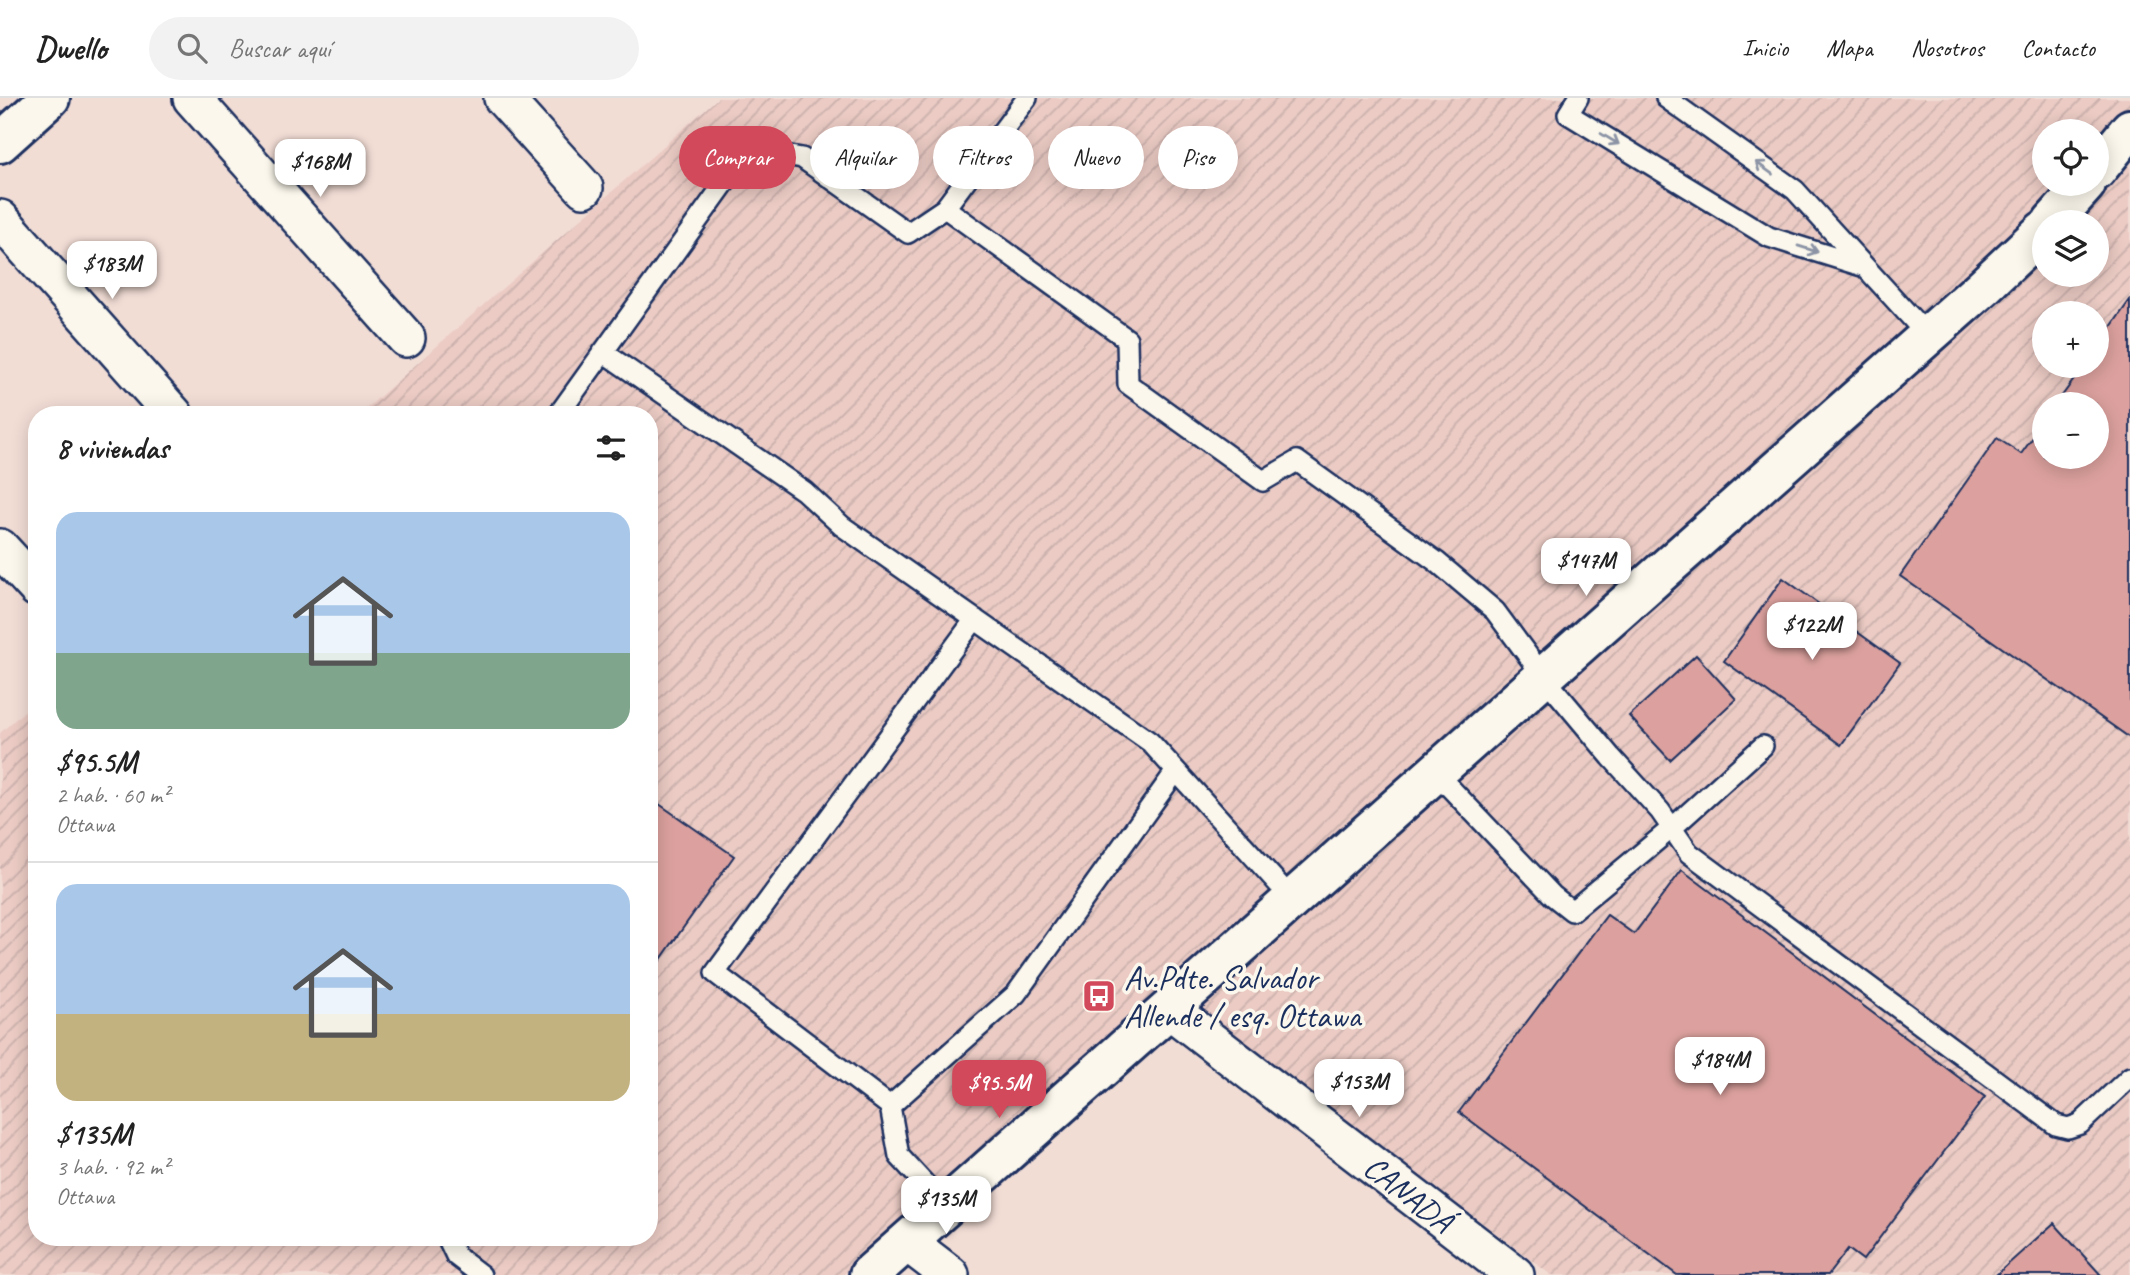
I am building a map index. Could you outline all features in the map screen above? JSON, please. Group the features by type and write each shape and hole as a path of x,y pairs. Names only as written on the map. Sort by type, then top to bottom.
{"main road":[{"path":"0,143 50,98"},
{"path":"2109,156 2130,129"},
{"path":"2063,210 2075,196"},
{"path":"869,1275 2032,241"}],"street":[{"path":"191,98 406,338"},
{"path":"503,98 584,188"},
{"path":"0,219 166,406"},
{"path":"0,548 28,579"},
{"name":"CANADÁ","path":"1169,1009 1515,1275"},
{"path":"907,1242 950,1275"}],"lane":[{"path":"564,406 724,184 746,161 773,153 802,158 908,233 945,208 1027,98"},
{"path":"1578,98 1568,114 1769,237 1865,267"},
{"path":"1666,98 1796,190 1928,336"},
{"path":"945,208 1127,339 1128,384 1263,481 1297,461 1437,562 1495,611 1544,676 1672,828 1689,853 2056,1125 2068,1128 2080,1124 2130,1077"},
{"path":"603,352 804,491 842,526 1150,742 1292,900"},
{"path":"946,1207 899,1156 890,1106 715,972 975,619"},
{"path":"1435,772 1553,896 1572,911 1672,828 1763,746"},
{"path":"890,1106 1016,994 1176,771"},
{"path":"451,1246 456,1256 481,1275"}],"shaded area":[{"path":"718,98 2130,98 2130,1275 1551,1275 1171,987 843,1275 0,1275 0,733 28,708 28,1246 658,1246 658,406 369,406 679,132 679,189 796,189 796,126 686,126"}],"building":[{"path":"2130,300 2130,738 1900,576 1997,438 2021,454 2032,439 2032,469 2109,469 2109,392 2065,392 2075,378 2109,378 2109,330"},
{"path":"1783,578 1900,663 1841,745 1724,661"},
{"path":"1696,655 1736,699 1670,760 1629,716"},
{"path":"658,803 734,856 658,963"},
{"path":"1682,870 1985,1097 1863,1260 1848,1249 1828,1275 1677,1275 1459,1112 1607,915 1634,934"},
{"path":"2054,1223 2101,1275 1996,1275"}],"place":[{"name":"Av.Pdte. Salvador Allende / esq. Ottawa","path":"1099,996"}]}
